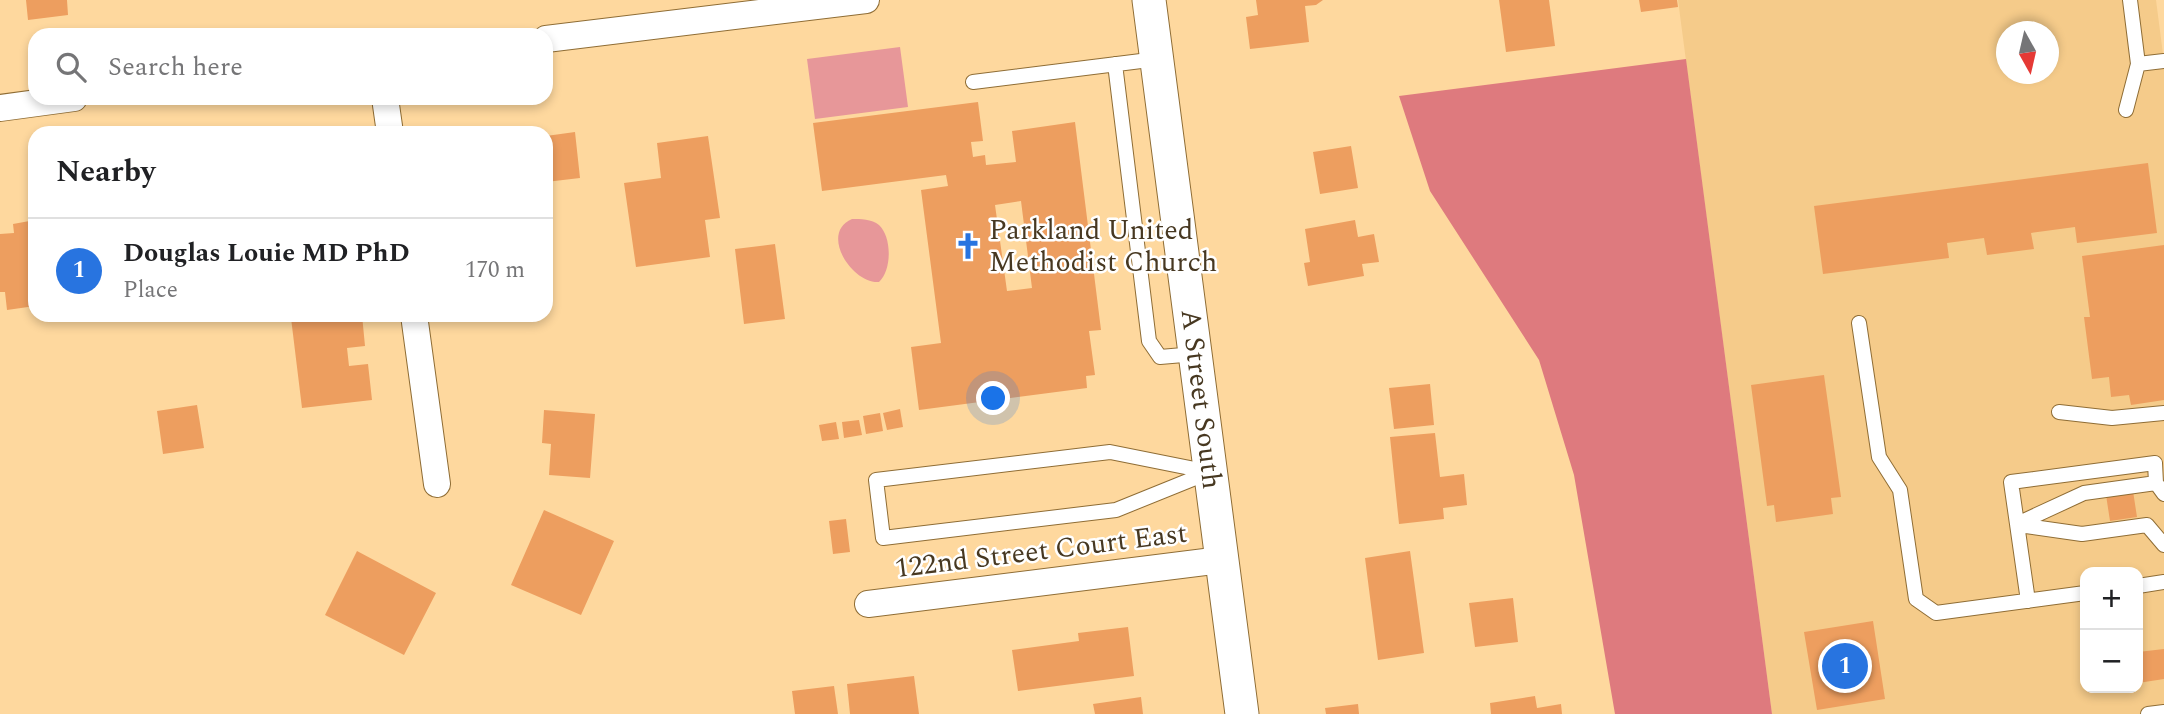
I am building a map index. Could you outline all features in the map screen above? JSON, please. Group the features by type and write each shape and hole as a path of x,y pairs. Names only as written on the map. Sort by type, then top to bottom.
{"street":[{"path":"553,37 866,0"},
{"name":"A Street South","path":"1149,0 1242,714"},
{"path":"0,107 28,104"},
{"path":"386,105 389,126"},
{"path":"415,322 437,484"},
{"name":"122nd Street Court East","path":"868,604 1221,560"}],"lane":[{"path":"2126,110 2138,64 2130,0"},
{"path":"973,82 1157,59"},
{"path":"2138,64 2164,61"},
{"path":"1115,64 1149,341 1160,357 1195,354"},
{"path":"1859,323 1879,457 1900,491 1916,599 1936,613 2080,594"},
{"path":"2059,412 2112,418 2164,413"},
{"path":"1110,452 1210,472 1116,510 883,538 876,480 1110,452"},
{"path":"2017,524 2084,493 2160,489 2155,463 2011,482 2017,524 2028,601"},
{"path":"2017,524 2082,534 2147,525 2164,545"},
{"path":"2143,585 2164,582"},
{"path":"2148,714 2164,712"}],"shaded area":[{"path":"1678,0 2156,0 2164,62 2164,714 1772,714"},
{"path":"900,47 908,107 815,119 807,59"},
{"path":"1686,59 1772,714 1615,714 1574,475 1539,360 1430,191 1399,96"},
{"path":"852,219 876,223 886,237 888,262 879,282 859,275 843,256 838,235 843,226"}],"building":[{"path":"26,0 67,0 68,15 28,20"},
{"path":"1256,0 1323,0 1316,5 1305,6 1309,42 1250,49 1246,17 1258,15"},
{"path":"1499,0 1549,0 1555,46 1506,52"},
{"path":"1639,0 1677,0 1678,7 1641,12"},
{"path":"978,102 983,141 971,142 973,157 985,155 986,165 1016,162 1012,131 1075,122 1101,330 1089,331 1095,375 1086,376 1087,388 919,410 911,347 941,343 921,190 948,186 946,175 822,191 813,123","holes":["1021,201 1032,288 1007,291 995,205"]},
{"path":"575,132 580,178 553,181 553,135"},
{"path":"708,136 720,218 705,220 710,257 636,267 624,183 661,178 657,143"},
{"path":"1351,146 1358,188 1320,194 1313,152"},
{"path":"2148,163 2157,233 2077,243 2075,227 2031,233 2034,249 1987,255 1984,238 1947,243 1949,258 1823,274 1814,206"},
{"path":"1355,220 1358,237 1374,234 1379,262 1362,264 1364,276 1308,286 1304,263 1310,262 1305,229"},
{"path":"28,221 28,307 7,310 5,292 0,292 0,234 14,233 13,224"},
{"path":"775,244 785,319 744,324 735,249"},
{"path":"2164,245 2164,400 2131,405 2129,395 2111,397 2109,377 2092,379 2084,317 2090,317 2082,256"},
{"path":"291,322 363,322 365,346 347,348 349,366 368,364 372,400 302,408"},
{"path":"1824,375 1841,497 1831,498 1833,514 1776,522 1774,505 1767,506 1751,385"},
{"path":"1430,384 1434,425 1394,429 1389,388"},
{"path":"197,405 204,448 163,454 157,411"},
{"path":"900,409 903,427 887,430 883,413"},
{"path":"544,410 595,414 590,478 549,475 551,444 542,443"},
{"path":"880,413 883,431 866,434 863,416"},
{"path":"859,420 862,435 844,438 842,422"},
{"path":"836,422 839,439 822,441 819,425"},
{"path":"1435,433 1440,477 1464,474 1467,505 1443,508 1444,519 1399,524 1390,437"},
{"path":"2133,491 2137,517 2110,521 2106,495"},
{"path":"544,510 614,541 581,615 511,585"},
{"path":"846,519 850,552 833,554 829,521"},
{"path":"357,551 436,593 404,655 325,615"},
{"path":"1410,551 1424,653 1378,660 1365,558"},
{"path":"1513,598 1518,642 1475,647 1469,603"},
{"path":"1873,621 1885,699 1817,710 1804,632"},
{"path":"1128,627 1134,676 1018,691 1012,650 1079,641 1078,633"},
{"path":"2164,649 2164,679 2143,682 2143,651"},
{"path":"914,676 919,714 850,714 847,684"},
{"path":"834,686 838,714 795,714 792,691"},
{"path":"1535,696 1537,708 1561,704 1562,714 1491,714 1490,703"},
{"path":"1141,697 1143,714 1095,714 1093,704"},
{"path":"1358,704 1359,714 1326,714 1325,708"}],"place":[{"name":"Parkland United Methodist Church","path":"968,246"},
{"name":"Douglas Louie MD PhD","path":"1845,666"}]}
